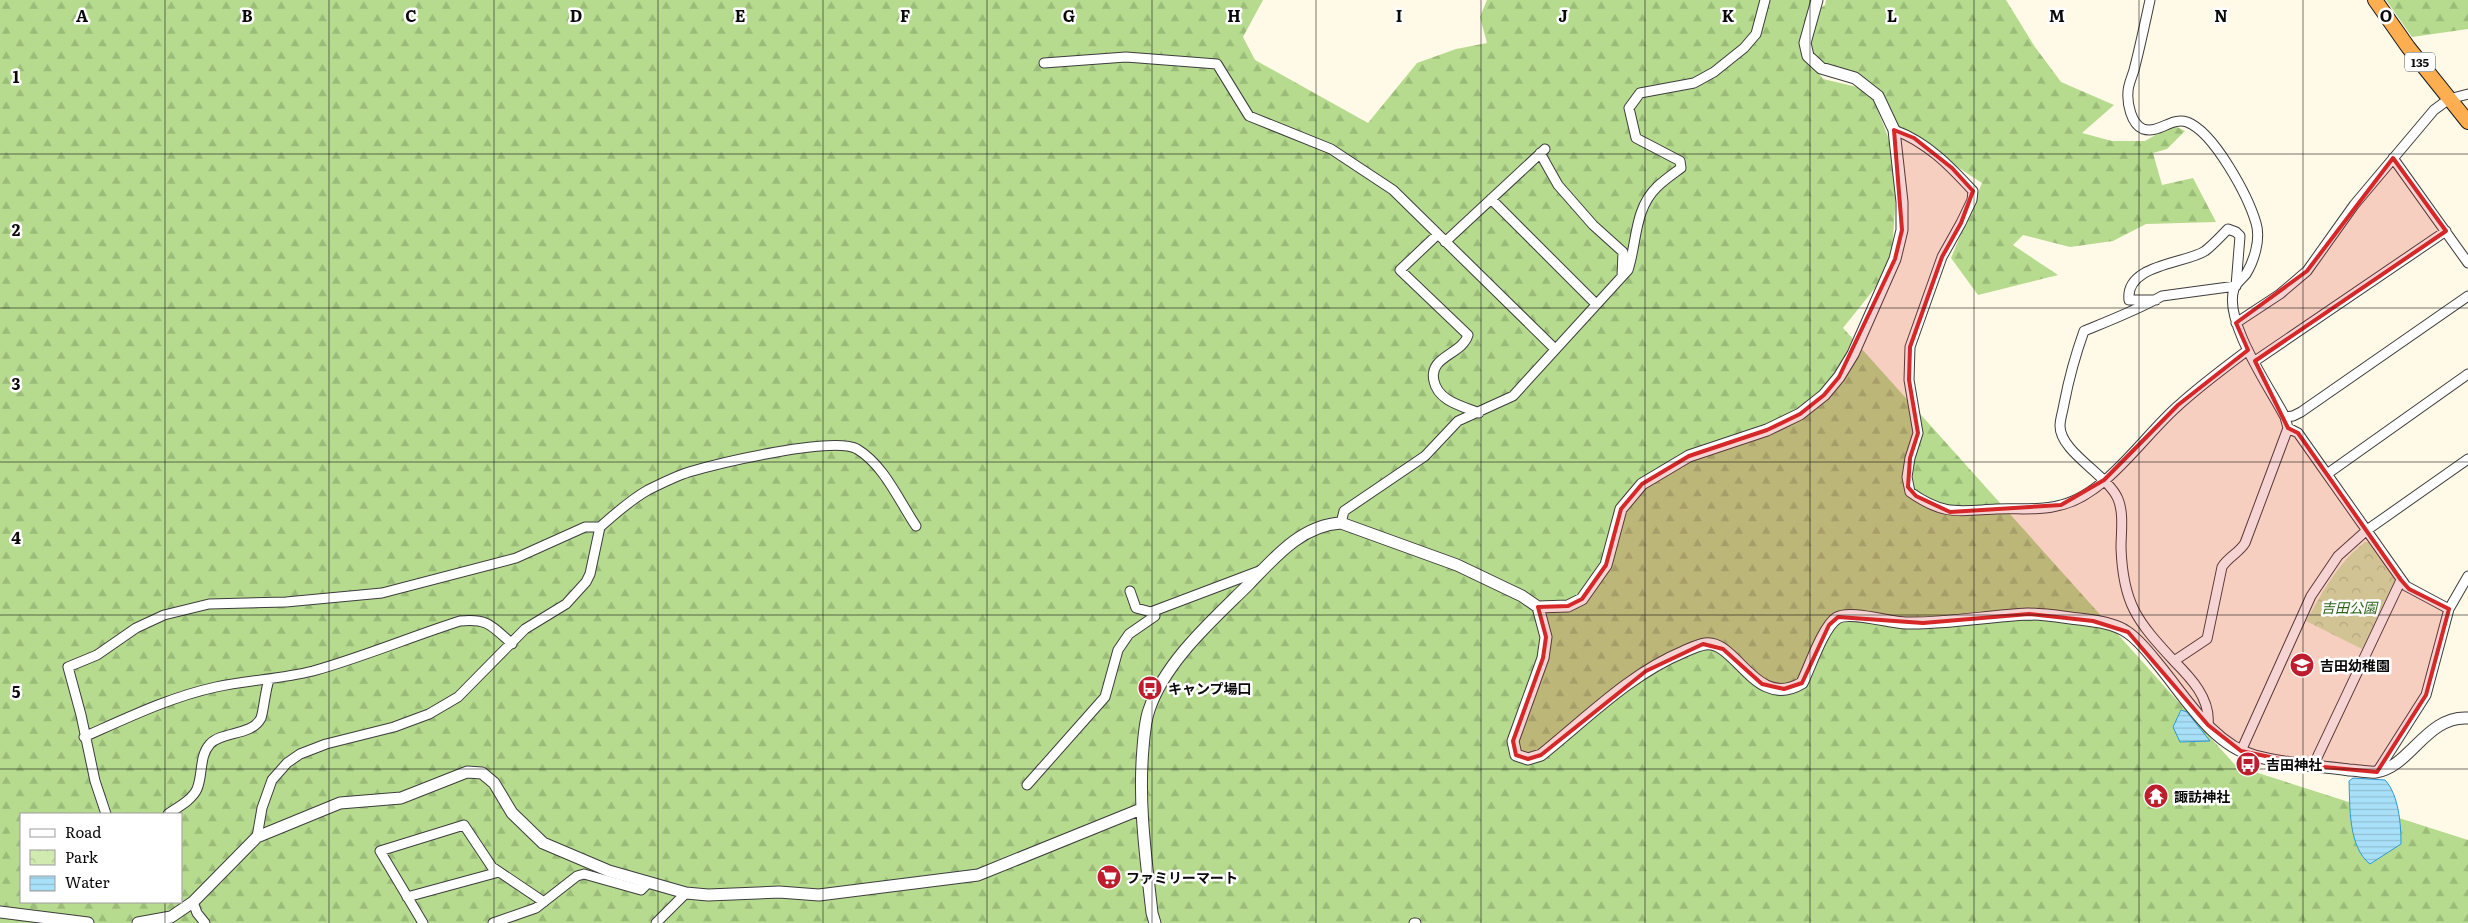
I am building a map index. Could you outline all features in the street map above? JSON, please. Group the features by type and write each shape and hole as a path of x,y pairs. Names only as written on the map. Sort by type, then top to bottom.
{"highway":[{"name":"135","path":"2375,0 2408,47 2468,122"}],"street":[{"path":"1341,523 1344,511 1425,456 1458,421 1513,396 1628,270 1633,256 1638,220 1649,197 1656,187 1681,168 1680,161 1636,138 1629,108 1640,93 1694,83 1714,72 1744,48 1756,34 1765,0"},
{"path":"1155,923 1152,914 1141,809 1144,742 1148,710 1162,683 1196,634 1298,537 1323,524 1341,523 1457,565 1522,596 1538,607 1568,606 1582,599 1606,565 1621,508 1642,484 1689,456 1767,430 1800,414 1824,396 1839,377 1853,354 1897,252 1902,230 1902,202 1894,130 1878,96 1855,78 1821,68 1808,56 1805,43 1816,0"},
{"path":"2150,0 2128,91 2131,112 2138,126 2144,129 2151,130 2179,121 2195,126 2232,170 2257,224 2258,236 2255,252 2250,266 2236,286 2162,296 2084,331 2070,368 2060,428 2072,452 2104,480 2118,500 2121,514 2122,573 2126,593 2141,624 2189,677 2199,691 2209,716 2208,725"},
{"path":"1044,63 1126,57 1217,64 1249,116 1331,149 1393,190 1555,349"},
{"path":"2236,323 2294,284 2307,271 2354,205 2434,110 2449,99 2468,94"},
{"path":"1894,130 1914,138 1952,168 1973,191 1972,200 1942,257 1910,347 1909,380 1918,433 1910,458 1907,477 1910,492 1934,507 1950,512 2050,507 2076,500 2104,480 2178,405 2248,350"},
{"path":"1445,242 1543,151 1558,185 1593,225 1623,252 1622,276"},
{"path":"2393,158 2468,264"},
{"path":"1491,199 1596,304"},
{"path":"2156,300 2129,300 2129,295 2141,274 2204,251 2228,229 2236,232 2240,236 2236,286 2233,297 2236,323 2248,350 2285,417 2288,428 2245,543 2241,549 2226,560 2222,567 2207,639 2174,661"},
{"path":"2254,361 2446,231"},
{"path":"1437,234 1400,270 1468,335 1466,341 1435,365 1432,375 1435,390 1447,400 1479,413"},
{"path":"2285,417 2301,412 2468,296"},
{"path":"2327,474 2468,374"},
{"path":"2288,428 2298,433 2409,589 2449,609"},
{"path":"257,838 262,808 272,780 288,763 300,754 326,744 394,727 429,714 458,697 525,629 566,604 586,582 590,574 600,527 632,500 689,472 792,449 832,445 855,448 872,460 888,480 916,526"},
{"path":"2241,751 2311,596 2338,556 2367,530 2468,459"},
{"path":"106,813 98,793 68,666 97,655 136,628 164,616 209,604 286,602 382,593 498,564 549,544 585,527 600,527"},
{"path":"1151,612 1263,570"},
{"path":"2377,772 2426,695 2449,609 2468,576"},
{"path":"2313,766 2401,580"},
{"path":"1027,785 1105,697 1118,650 1129,634 1155,616 1151,612 1136,608 1130,591"},
{"path":"1538,607 1546,637 1543,658 1513,741 1516,755 1528,760 1541,755 1646,671 1703,644 1714,644 1724,649 1748,675 1762,684 1784,690 1794,688 1802,683 1829,625 1838,617 1848,615 1896,623 1923,623 2029,614 2093,621 2112,626 2128,632 2146,649 2208,725 2241,751 2256,756 2313,766 2377,772 2393,764 2439,725 2458,718 2468,718"},
{"path":"84,737 146,709 188,695 216,687 268,680 338,664 460,621 478,619 492,626 512,644"},
{"path":"169,813 192,796 197,788 206,750 211,742 253,726 260,718 268,680"},
{"path":"138,923 171,917 192,902 257,838 340,803 400,798 467,772 482,773 494,783 512,813 543,843 609,871 686,893 708,895 780,892 819,895 978,876 1141,809"},
{"path":"424,923 380,851 464,825 492,867 544,902"},
{"path":"408,897 499,872"},
{"path":"492,923 536,908 577,876 584,874 641,890 649,882"},
{"path":"656,923 686,893"},
{"path":"192,902 197,913 205,923"},
{"path":"0,912 88,923"}],"highlighted area":[{"path":"1894,130 1914,138 1952,168 1973,191 1961,223 1942,257 1910,347 1909,380 1918,433 1910,458 1908,487 1916,496 1950,512 2061,505 2104,480 2178,405 2248,350 2236,323 2307,271 2393,158 2446,231 2255,361 2288,428 2298,433 2401,580 2409,589 2449,609 2426,695 2377,772 2313,766 2241,751 2208,725 2128,632 2093,621 2029,614 1923,623 1838,617 1829,625 1802,683 1784,689 1762,684 1723,649 1703,644 1646,671 1541,755 1528,759 1516,755 1513,741 1543,658 1546,637 1538,607 1568,606 1582,599 1606,565 1621,509 1642,484 1689,456 1767,430 1800,414 1824,395 1839,377 1895,259 1902,230"}],"green space":[{"path":"0,0 1263,0 1243,37 1255,60 1368,123 1417,63 1456,49 1487,43 1480,17 1487,0 1816,0 1813,13 1825,5 1826,0 2006,0 2035,47 2061,82 2114,105 2082,133 2112,141 2145,141 2173,125 2185,131 2167,149 2153,153 2162,185 2193,178 2216,222 2146,224 2113,241 2070,247 2023,235 2013,245 2058,275 1978,295 1951,258 1982,183 1925,146 1894,130 1873,85 1821,68 1802,51 1823,79 1870,90 1898,163 1891,268 1843,328 2236,766 2468,840 2468,923 0,923"},
{"path":"2386,0 2468,0 2468,29 2412,37"},
{"name":"吉田公園","path":"2365,542 2370,542 2394,575 2395,580 2362,649 2306,621 2339,568"}],"water":[{"path":"2181,710 2187,712 2210,741 2180,742 2173,727"},
{"path":"2353,778 2385,780 2390,786 2398,810 2401,844 2370,864 2363,857 2354,837 2350,814 2349,781"}],"place":[{"name":"吉田幼稚園","path":"2302,665"},
{"name":"キャンプ場口","path":"1150,688"},
{"name":"吉田神社","path":"2248,764"},
{"name":"諏訪神社","path":"2156,796"},
{"name":"ファミリーマート","path":"1109,877"}]}
